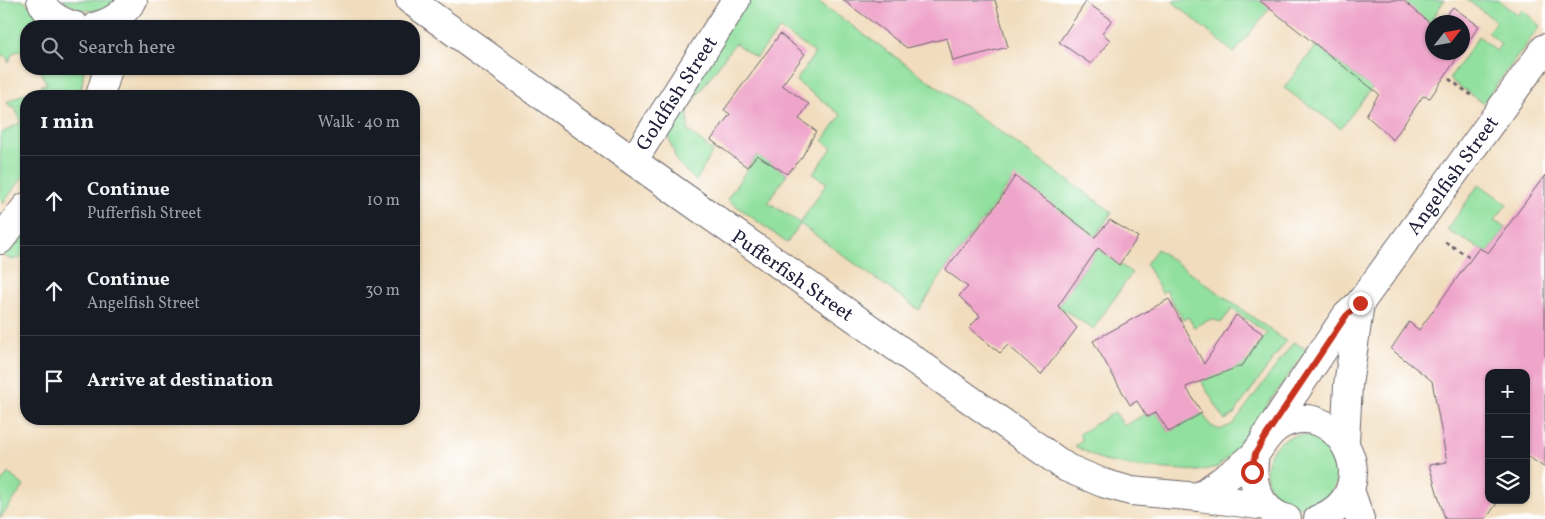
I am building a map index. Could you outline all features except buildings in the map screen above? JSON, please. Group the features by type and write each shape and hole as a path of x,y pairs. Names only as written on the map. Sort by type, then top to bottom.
{"street":[{"name":"Pufferfish Street","path":"410,0 633,161 1067,468 1103,483 1131,491 1199,497 1279,515"},
{"name":"Goldfish Street","path":"633,161 736,0"},
{"path":"38,2 60,20"},
{"path":"114,20 126,13"},
{"name":"Angelfish Street","path":"1260,446 1346,316 1360,303 1545,48"},
{"path":"0,240 20,215"},
{"name":"Angelfish Street","path":"1345,442 1348,385 1360,303"},
{"path":"1199,497 1260,446 1279,426 1297,420 1315,422 1332,429 1345,442 1352,458 1354,474 1350,490 1342,505 1328,515 1318,519"},
{"name":"Pufferfish Street","path":"1260,446 1252,472 1256,491 1279,515"},
{"path":"1350,490 1360,519"}],"path":[{"path":"1449,79 1476,98"},
{"path":"1440,239 1472,258"}],"green space":[{"path":"0,0 22,0 49,20 20,20 20,52 12,54 9,62 5,55 0,56"},
{"path":"62,0 118,0 104,8 90,11 76,8"},
{"path":"747,0 816,0 1112,212 1095,237 1015,177 945,270 919,310 800,224 787,243 727,199 757,155 787,174 768,202 800,223 827,183 813,174 832,148 823,141 841,115 796,81 815,53 780,29 756,58 735,43 688,108 688,131 713,151 696,181 677,162 669,138 673,109"},
{"path":"1175,0 1276,0 1234,53 1173,2"},
{"path":"1400,0 1444,0 1435,15 1425,15 1425,19"},
{"path":"1467,0 1498,0 1518,15 1522,9 1540,26 1483,103 1449,79 1462,60 1470,60 1470,49 1479,36 1496,51 1501,44 1488,32 1496,21"},
{"path":"1316,46 1372,88 1341,128 1284,88"},
{"path":"42,75 83,75 81,90 40,90 42,85 47,84"},
{"path":"20,96 20,120 14,106 11,108 7,102"},
{"path":"20,123 20,181 3,203 0,197 0,134"},
{"path":"1479,184 1507,204 1494,221 1506,228 1488,253 1447,230"},
{"path":"20,231 20,257 12,260 2,255"},
{"path":"1098,248 1132,273 1093,329 1058,306"},
{"path":"1157,249 1286,341 1234,414 1225,420 1201,381 1220,373 1232,351 1247,362 1267,333 1232,309 1221,323 1211,320 1194,327 1188,317 1183,320 1166,290 1162,293 1146,264"},
{"path":"1294,342 1307,350 1230,456 1217,467 1199,471 1137,467 1104,461 1075,446 1082,440 1079,434 1115,412 1124,426 1145,414 1147,417 1156,412 1169,432 1202,413 1211,426 1220,430 1233,424"},
{"path":"1302,435 1322,441 1332,451 1338,471 1332,491 1322,501 1302,507 1282,501 1272,491 1266,471 1272,451 1282,441"},
{"path":"8,473 24,486 0,518 0,484"}],"route":[{"path":"1252,472 1255,454 1265,437 1346,316 1360,303"}]}
